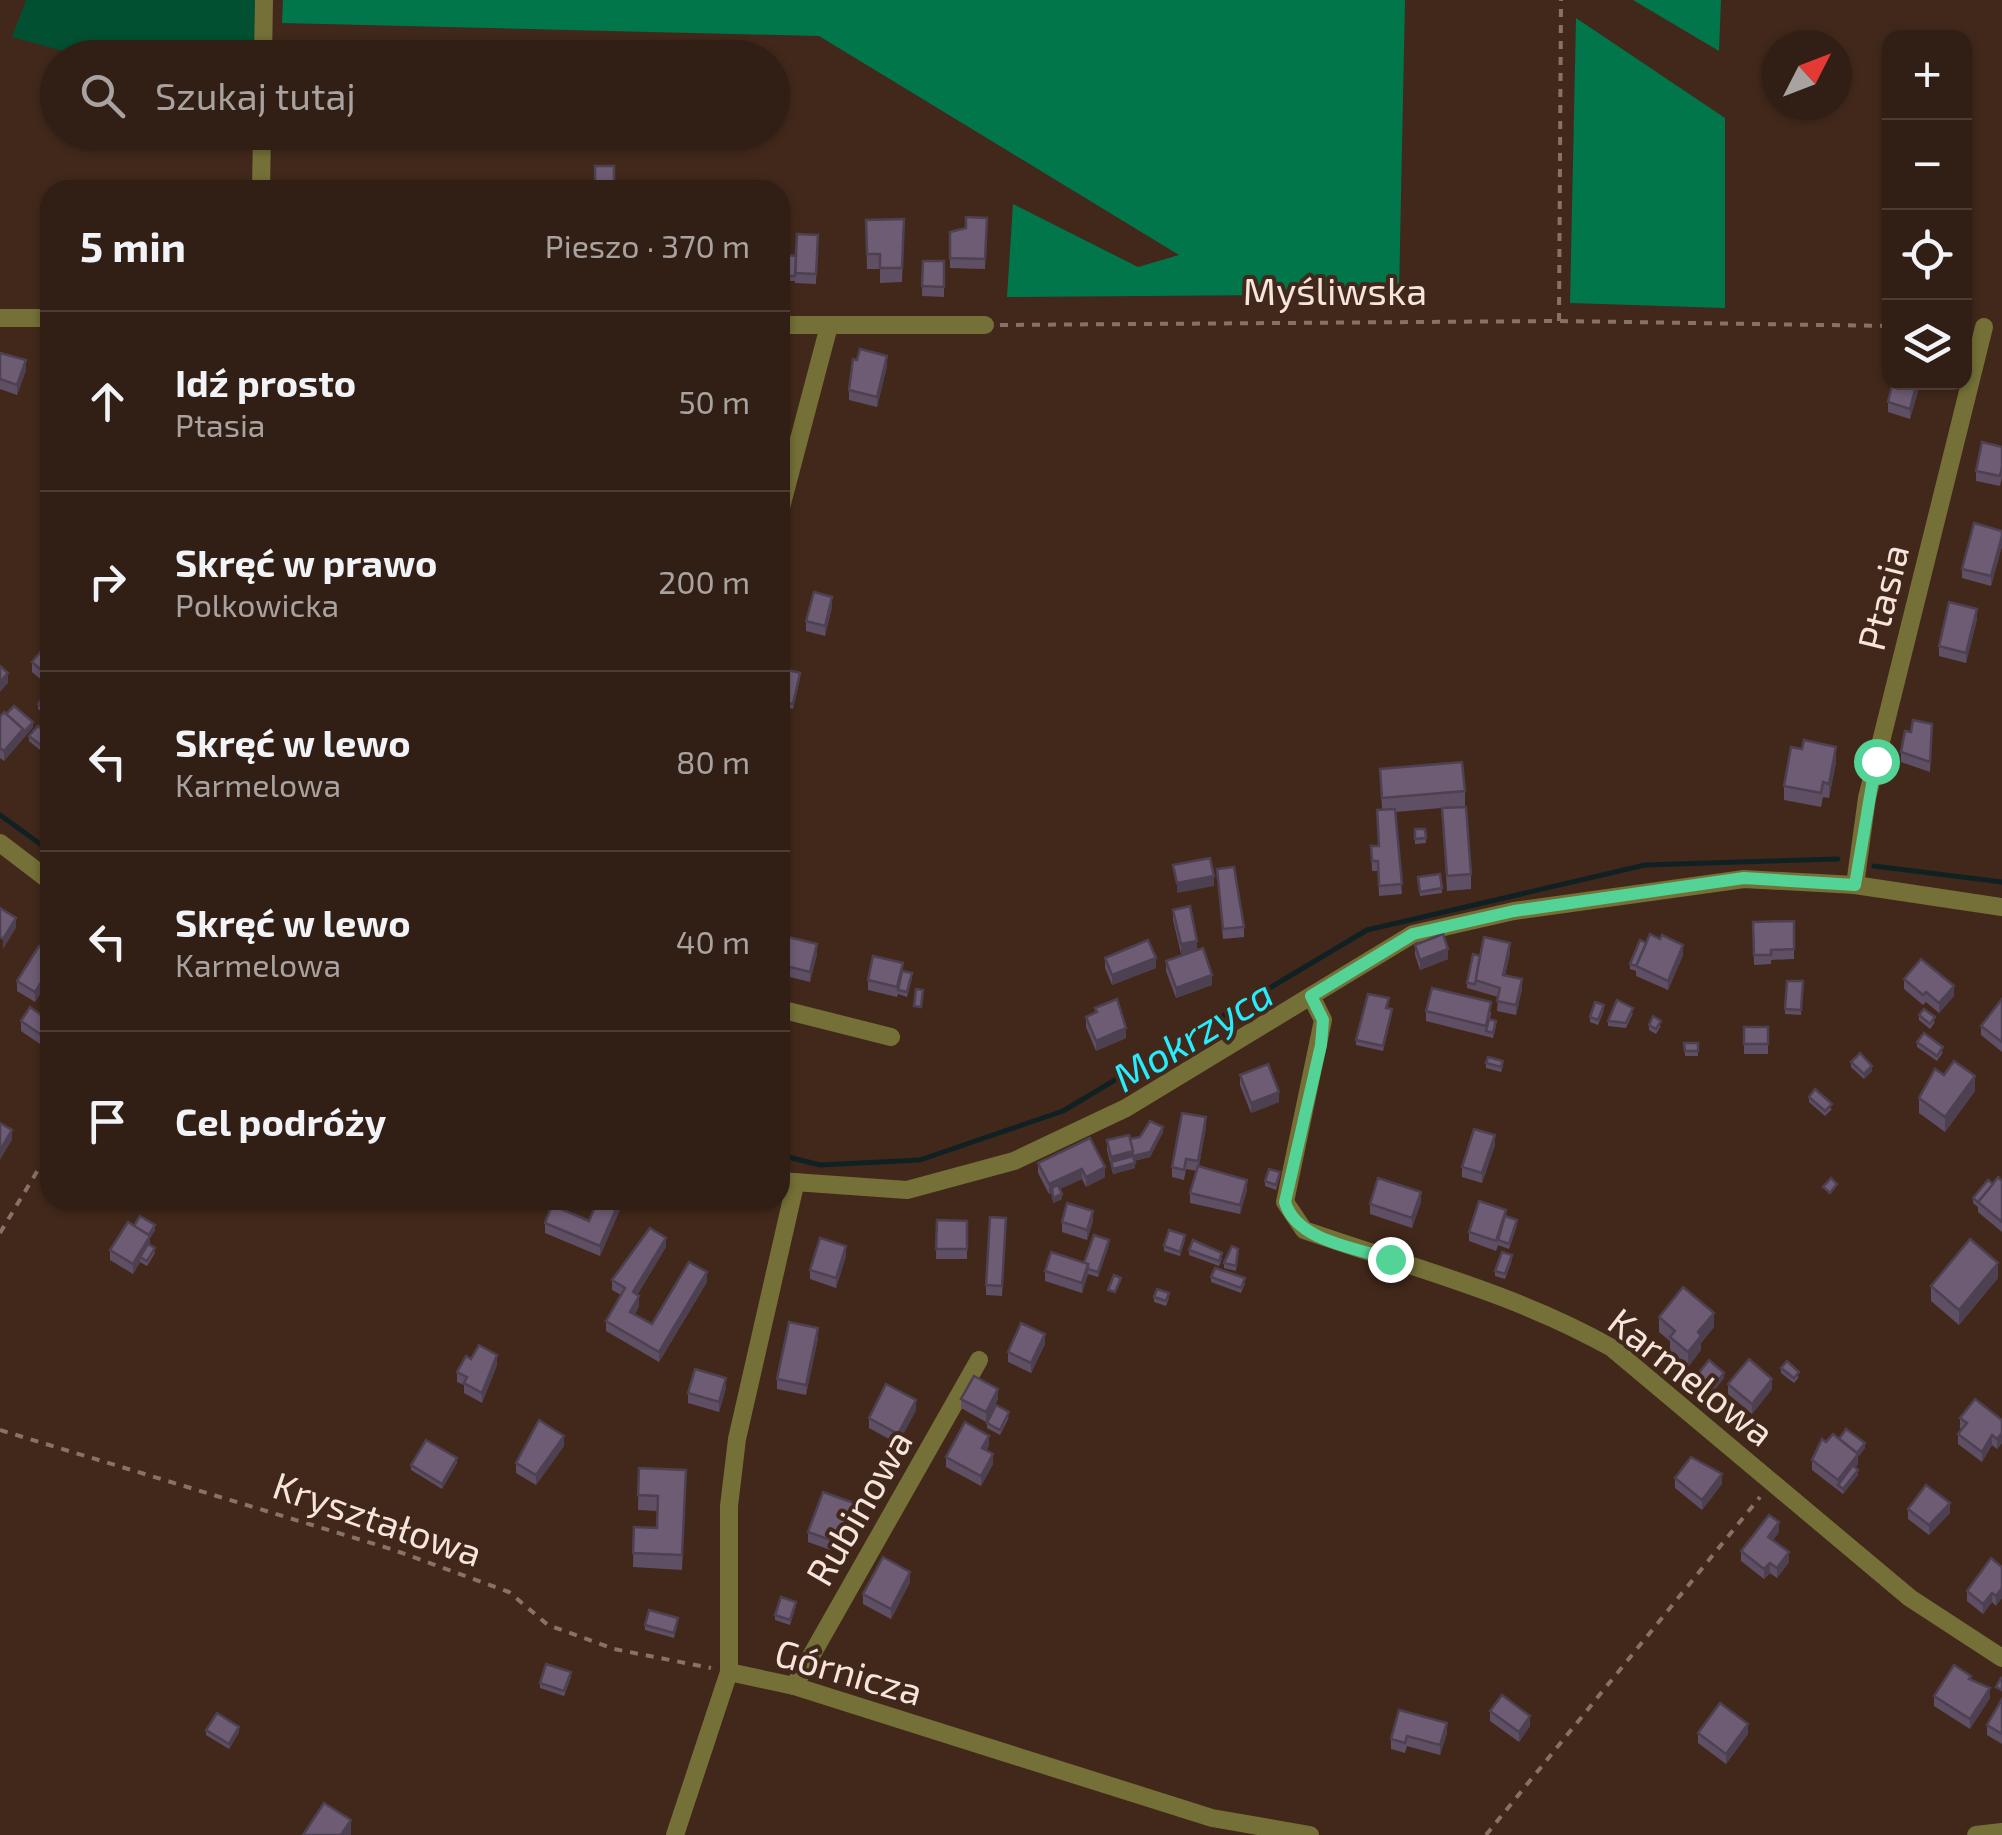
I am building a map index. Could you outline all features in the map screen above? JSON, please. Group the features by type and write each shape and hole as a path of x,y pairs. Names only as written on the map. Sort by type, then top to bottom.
{"street":[{"path":"264,0 264,40"},
{"path":"261,180 262,150"},
{"path":"0,318 40,318"},
{"path":"790,325 985,325"},
{"path":"790,472 829,326"},
{"name":"Ptasia","path":"1855,885 1868,798 1984,327"},
{"path":"0,843 40,873"},
{"path":"790,1183 907,1190 1014,1161 1126,1108 1413,934 1514,911 1744,878 1855,885 2002,907"},
{"name":"Karmelowa","path":"1311,996 1323,1020 1285,1202 1294,1222 1304,1230 1477,1288 1580,1330 1641,1368 1910,1598 2002,1658"},
{"path":"790,1012 891,1037"},
{"name":"Górnicza","path":"782,1210 737,1439 729,1506 729,1672 794,1686 1212,1818 1310,1835"},
{"name":"Rubinowa","path":"794,1686 979,1360"},
{"path":"675,1835 729,1672"},
{"path":"1976,1835 2002,1832"}],"path":[{"path":"1558,321 1561,0"},
{"name":"Myśliwska","path":"985,325 1558,321 1882,326"},
{"path":"0,1233 40,1167"},
{"name":"Kryształowa","path":"0,1430 392,1549 509,1592 548,1626 614,1649 729,1672"},
{"path":"1486,1835 1772,1481"}],"green space":[{"path":"26,0 259,0 257,40 40,40 40,45 12,37"},
{"path":"283,0 1405,0 1399,294 1007,297 1013,204 1138,267 1179,255 819,36 282,23"},
{"path":"1633,0 1721,0 1719,51"},
{"path":"1576,18 1725,118 1725,308 1570,303"}],"building":[{"path":"595,166 614,166 614,180 595,180"},
{"path":"966,217 987,218 985,259 950,258 950,232 966,228"},
{"path":"904,219 902,268 880,268 880,254 867,254 866,220"},
{"path":"797,234 818,235 816,274 795,273"},
{"path":"790,255 796,256 795,276 790,276"},
{"path":"923,261 944,261 944,287 922,286"},
{"path":"860,349 887,356 877,397 849,390 853,359 857,360"},
{"path":"0,353 26,360 17,385 0,379"},
{"path":"1891,390 1915,390 1910,409 1888,402"},
{"path":"1982,442 2002,447 2000,476 1976,471"},
{"path":"1974,523 2002,531 1991,576 1962,569"},
{"path":"814,592 832,597 825,626 806,621"},
{"path":"1949,602 1977,609 1966,653 1939,646"},
{"path":"40,652 40,669 32,662"},
{"path":"0,666 8,673 0,682"},
{"path":"790,670 800,673 793,704 790,703"},
{"path":"14,706 33,722 23,733 6,714"},
{"path":"4,712 23,729 4,751 0,748 0,717"},
{"path":"1913,720 1932,724 1930,762 1901,752 1905,731 1911,732"},
{"path":"38,726 40,744 29,736"},
{"path":"1804,740 1836,747 1829,784 1823,782 1821,793 1784,786 1791,747 1802,749"},
{"path":"1462,762 1465,791 1382,798 1380,769"},
{"path":"1466,807 1471,874 1447,876 1442,808"},
{"path":"1395,809 1402,884 1379,886 1378,861 1372,861 1371,846 1379,846 1377,810"},
{"path":"1415,829 1425,829 1426,838 1415,839"},
{"path":"1210,858 1214,876 1177,883 1173,865"},
{"path":"1234,867 1244,927 1223,929 1217,869"},
{"path":"1440,874 1442,888 1420,892 1418,877"},
{"path":"1190,906 1197,941 1181,944 1173,910"},
{"path":"0,908 16,918 3,939 0,937"},
{"path":"1794,921 1794,949 1754,955 1753,922"},
{"path":"1443,934 1448,949 1420,960 1415,945"},
{"path":"1650,934 1683,945 1668,981 1636,966"},
{"path":"790,937 817,944 810,972 790,967"},
{"path":"1484,937 1510,943 1503,975 1522,979 1516,1005 1497,1001 1500,988 1475,980"},
{"path":"1148,940 1156,958 1112,975 1105,958"},
{"path":"1640,940 1646,943 1636,966 1630,964"},
{"path":"40,947 40,984 35,992 17,981"},
{"path":"1203,948 1212,975 1176,988 1166,961"},
{"path":"1473,954 1480,956 1475,984 1467,983"},
{"path":"873,956 903,963 897,987 868,980"},
{"path":"1921,959 1954,986 1939,1003 1904,979"},
{"path":"902,971 912,973 907,992 898,990"},
{"path":"1787,981 1803,981 1801,1010 1785,1009"},
{"path":"1432,988 1491,1002 1486,1026 1426,1011"},
{"path":"916,989 923,990 921,1007 914,1006"},
{"path":"1368,994 1389,998 1386,1008 1392,1009 1383,1046 1356,1040"},
{"path":"1117,999 1126,1028 1096,1041 1086,1017 1097,1012 1095,1008"},
{"path":"2002,999 2002,1042 1981,1026"},
{"path":"1617,1000 1633,1008 1626,1023 1608,1021"},
{"path":"1595,1002 1604,1005 1598,1020 1590,1017"},
{"path":"30,1007 40,1014 40,1034 21,1021"},
{"path":"1924,1009 1935,1017 1930,1024 1919,1015"},
{"path":"1653,1016 1661,1021 1656,1029 1649,1025"},
{"path":"1489,1019 1496,1021 1493,1033 1486,1031"},
{"path":"1744,1027 1768,1027 1768,1044 1744,1044"},
{"path":"1924,1033 1943,1047 1937,1056 1917,1042"},
{"path":"1684,1043 1698,1043 1698,1051 1685,1051"},
{"path":"1860,1053 1872,1066 1864,1074 1851,1062"},
{"path":"1488,1057 1503,1061 1501,1067 1486,1063"},
{"path":"1954,1061 1975,1076 1945,1117 1919,1098 1935,1069 1944,1075"},
{"path":"1268,1064 1279,1092 1251,1103 1240,1075"},
{"path":"1815,1089 1832,1104 1825,1111 1809,1097"},
{"path":"1182,1113 1206,1117 1198,1161 1186,1159 1184,1170 1172,1167"},
{"path":"1150,1121 1163,1127 1150,1152 1133,1156 1130,1139 1140,1137"},
{"path":"0,1123 12,1130 0,1150"},
{"path":"1474,1129 1495,1135 1482,1173 1462,1167"},
{"path":"1129,1135 1133,1151 1111,1157 1107,1140"},
{"path":"1090,1138 1105,1167 1086,1177 1082,1169 1049,1184 1038,1163"},
{"path":"1133,1156 1135,1163 1113,1169 1111,1162"},
{"path":"1198,1166 1247,1180 1240,1205 1190,1193"},
{"path":"1269,1169 1280,1172 1276,1185 1265,1181"},
{"path":"1998,1177 2002,1181 2002,1222 1978,1202"},
{"path":"1378,1178 1421,1192 1412,1218 1370,1204"},
{"path":"1831,1178 1837,1184 1830,1193 1823,1187"},
{"path":"1988,1180 1993,1184 1980,1204 1973,1198"},
{"path":"1058,1185 1062,1194 1053,1198 1052,1188"},
{"path":"1479,1201 1506,1210 1496,1241 1469,1232"},
{"path":"1067,1203 1093,1211 1087,1230 1062,1222"},
{"path":"550,1210 564,1210 589,1221 594,1210 616,1210 600,1246 545,1223"},
{"path":"140,1216 155,1225 149,1235 134,1226"},
{"path":"1505,1216 1517,1220 1509,1244 1498,1240"},
{"path":"990,1217 1006,1218 1002,1286 986,1285"},
{"path":"937,1220 967,1221 967,1249 936,1249"},
{"path":"128,1222 150,1236 133,1264 110,1250"},
{"path":"650,1228 666,1238 633,1292 639,1296 630,1312 652,1324 689,1262 707,1272 659,1352 606,1321 625,1288 612,1280"},
{"path":"1169,1230 1185,1235 1180,1252 1164,1246"},
{"path":"1094,1235 1109,1240 1098,1272 1084,1263"},
{"path":"820,1238 846,1246 836,1278 810,1270"},
{"path":"1970,1239 1998,1263 1959,1310 1931,1286"},
{"path":"1193,1240 1222,1253 1219,1261 1189,1250"},
{"path":"148,1244 155,1248 147,1261 140,1257"},
{"path":"1232,1246 1238,1249 1236,1266 1224,1263"},
{"path":"1051,1252 1088,1264 1082,1283 1045,1271"},
{"path":"1502,1252 1512,1255 1505,1274 1495,1271"},
{"path":"1215,1268 1245,1278 1241,1288 1211,1277"},
{"path":"1114,1275 1121,1278 1115,1292 1108,1290"},
{"path":"1683,1287 1714,1313 1688,1352 1670,1337 1675,1331 1659,1317"},
{"path":"1157,1289 1169,1293 1166,1301 1154,1297"},
{"path":"789,1322 818,1328 806,1385 777,1379"},
{"path":"1021,1323 1045,1334 1031,1363 1008,1352"},
{"path":"479,1345 497,1355 482,1393 464,1383 467,1377 457,1372 466,1356 471,1359"},
{"path":"1749,1359 1772,1379 1752,1404 1728,1384"},
{"path":"1709,1360 1724,1373 1712,1388 1697,1375"},
{"path":"1787,1361 1799,1372 1794,1378 1781,1368"},
{"path":"695,1369 726,1378 719,1402 688,1393"},
{"path":"974,1376 998,1389 986,1412 961,1399"},
{"path":"886,1384 916,1400 898,1434 869,1418"},
{"path":"1975,1399 2002,1420 2002,1433 1997,1439 1992,1435 1982,1452 1958,1434 1967,1423 1960,1418"},
{"path":"996,1405 1009,1412 1000,1430 987,1423"},
{"path":"539,1420 564,1436 536,1475 516,1463"},
{"path":"965,1422 989,1436 982,1448 993,1454 981,1476 946,1457"},
{"path":"1846,1429 1865,1443 1857,1453 1839,1439"},
{"path":"1833,1434 1858,1454 1838,1480 1812,1460 1822,1439 1826,1442"},
{"path":"426,1440 457,1458 442,1484 411,1465"},
{"path":"1691,1457 1722,1474 1702,1500 1675,1478"},
{"path":"1853,1465 1858,1470 1843,1489 1838,1485"},
{"path":"639,1468 686,1470 682,1555 633,1553 634,1527 657,1528 658,1496 638,1495"},
{"path":"1926,1485 1950,1503 1929,1525 1908,1509"},
{"path":"823,1492 854,1503 839,1543 808,1532"},
{"path":"1769,1515 1779,1522 1768,1537 1789,1552 1777,1568 1770,1563 1764,1569 1741,1551"},
{"path":"883,1557 910,1572 891,1609 863,1594"},
{"path":"1991,1558 2002,1567 2002,1588 1983,1604 1967,1591"},
{"path":"781,1597 796,1602 790,1620 775,1615"},
{"path":"649,1610 678,1618 674,1633 645,1625"},
{"path":"546,1664 571,1672 564,1691 540,1683"},
{"path":"1954,1665 1971,1676 1969,1679 1990,1688 1970,1719 1934,1696"},
{"path":"1502,1695 1530,1716 1519,1732 1490,1711"},
{"path":"2002,1699 2002,1734 1987,1725"},
{"path":"1720,1703 1748,1724 1726,1754 1698,1733"},
{"path":"1399,1710 1447,1723 1440,1745 1407,1736 1405,1743 1391,1739"},
{"path":"217,1713 239,1727 229,1744 206,1730"},
{"path":"324,1803 351,1820 341,1835 303,1835"}],"waterway":[{"name":"Mokrzyca","path":"0,815 40,844"},
{"name":"Mokrzyca","path":"790,1158 820,1165 920,1160 1063,1111 1367,930 1645,865 1838,859"},
{"name":"Mokrzyca","path":"1874,866 2002,882"}],"route":[{"path":"1390,1259 1304,1230 1288,1212 1285,1202 1321,1045 1323,1020 1311,996 1413,934 1514,911 1744,878 1855,885 1876,761"}]}
